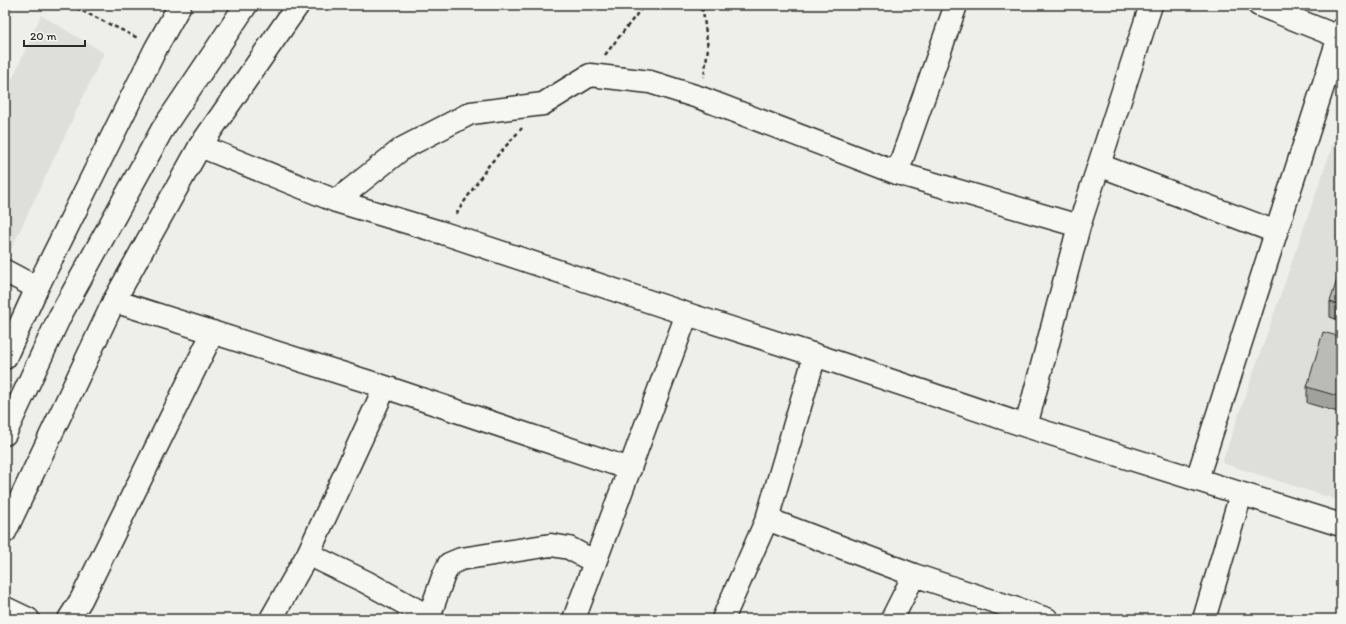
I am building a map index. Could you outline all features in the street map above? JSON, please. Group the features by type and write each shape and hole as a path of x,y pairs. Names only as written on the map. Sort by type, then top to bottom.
{"street":[{"path":"5,358 37,288 156,48 180,5"},
{"path":"5,434 60,316 162,130 246,5"},
{"path":"5,532 114,302 200,146 298,5"},
{"path":"897,173 956,5"},
{"path":"1026,426 1080,226 1151,5"},
{"path":"1197,480 1340,33 1258,5"},
{"path":"336,201 403,148 471,113 543,104 590,75 650,82 701,98 897,173 1080,226"},
{"path":"200,146 336,201 443,233 687,314 815,354 1026,426 1341,525"},
{"path":"1099,165 1276,232"},
{"path":"5,271 37,288"},
{"path":"114,302 386,387 630,469"},
{"path":"574,619 687,314"},
{"path":"69,619 81,600 213,332"},
{"path":"724,619 767,519 815,354"},
{"path":"271,619 308,554 386,387"},
{"path":"1204,619 1241,494"},
{"path":"767,519 914,575 1047,619"},
{"path":"308,554 366,582 431,618 442,577 449,564 461,559 551,545 569,548 595,562"},
{"path":"892,619 914,575"},
{"path":"5,608 28,619"}],"path":[{"path":"70,5 156,48"},
{"path":"590,75 644,5"},
{"path":"694,5 704,11 708,48 701,98"},
{"path":"443,233 489,165 543,104"}],"shaded area":[{"path":"41,15 104,53 5,262 5,95"},
{"path":"1341,121 1341,501 1222,463"}],"building":[{"path":"1339,273 1341,274 1341,305 1330,302"},
{"path":"1323,332 1341,337 1341,397 1307,387"}]}
